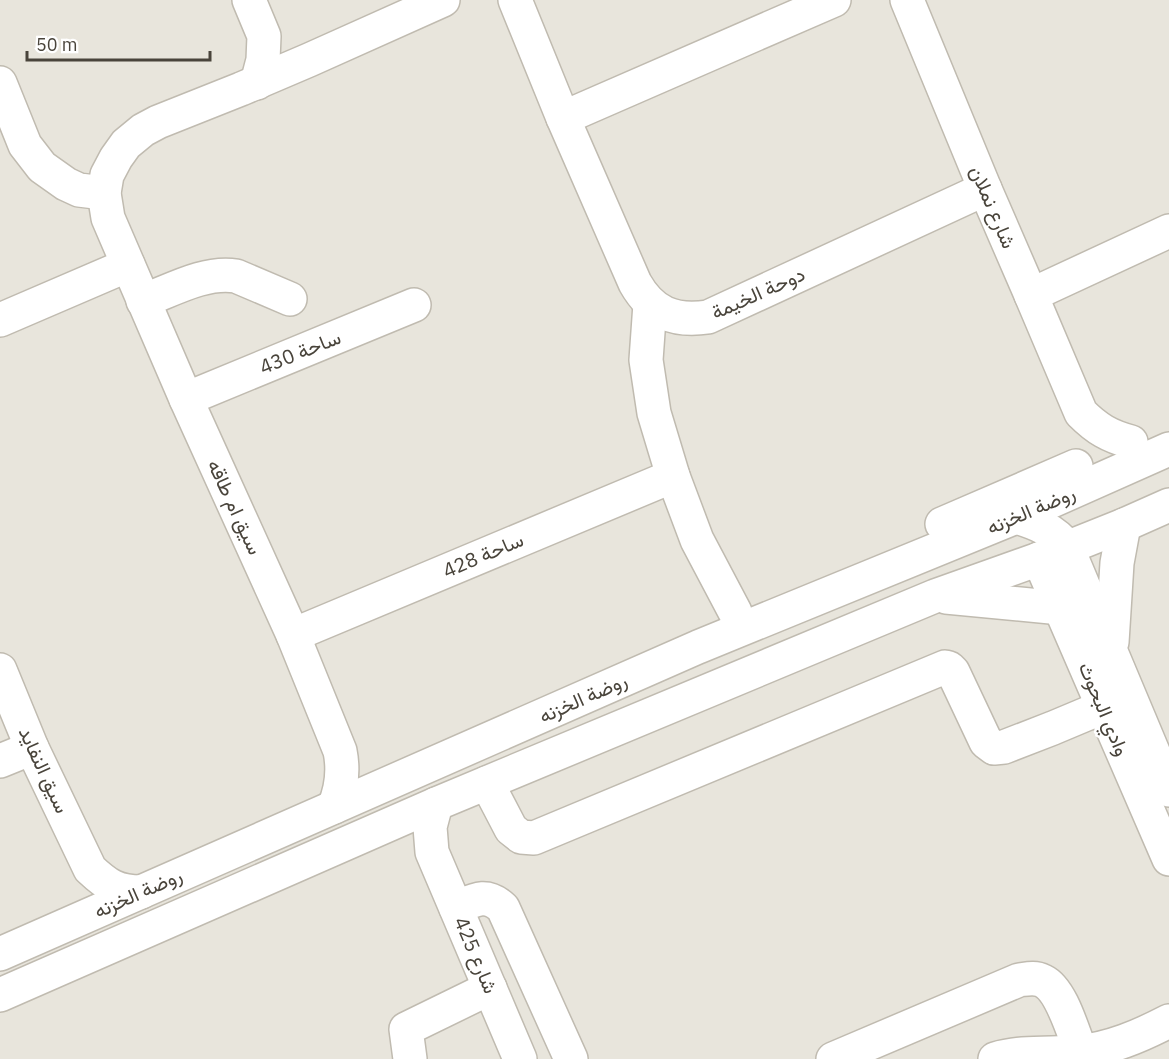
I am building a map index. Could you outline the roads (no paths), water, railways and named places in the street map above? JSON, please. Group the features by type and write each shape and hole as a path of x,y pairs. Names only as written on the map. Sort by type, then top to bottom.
{"street":[{"path":"249,0 264,36 263,60 257,82"},
{"name":"سيق ام طاقه","path":"334,807 343,780 340,751 293,634 143,301 108,218 104,193 107,175 116,158 126,144 143,130 443,0"},
{"name":"دوحة الخيمة","path":"515,0 563,118 641,295 662,312 676,318 708,317 985,189"},
{"path":"563,118 834,0"},
{"name":"شارع نملان","path":"907,0 1080,413 1103,432 1131,442"},
{"path":"264,36 309,60"},
{"path":"0,83 26,145 42,167 53,176 79,190 104,193"},
{"path":"1031,295 1169,231"},
{"path":"0,320 128,265"},
{"path":"143,301 205,277 227,274 290,299"},
{"path":"650,304 646,360 654,413 673,476 697,540 735,612"},
{"name":"ساحة 430","path":"186,399 414,305"},
{"name":"شارع نملان","path":"1074,467 1080,413"},
{"path":"698,647 716,624 735,612 1131,442 1169,442 1156,465 1139,479 1125,489 1068,517 1052,546 1030,522 1016,518"},
{"name":"روضة الخزنه","path":"0,954 698,647 1016,518 1169,442"},
{"name":"ساحة 428","path":"293,634 673,476"},
{"name":"روضة الخزنه","path":"0,995 436,804 1052,546 1124,525 1169,505"},
{"path":"1111,650 1117,563 1124,525"},
{"name":"وادي البحوث","path":"1052,546 1061,608 1169,859"},
{"name":"وادي البحوث","path":"1052,546 1111,650 1169,790"},
{"path":"935,596 1061,608"},
{"path":"487,783 511,829 521,837 534,838 945,668 953,672 986,742 994,748 1004,747 1103,707"},
{"name":"سيق النفايد","path":"0,670 32,748 90,869 115,889 141,892"},
{"path":"0,761 32,748"},
{"name":"سيق ام طاقه","path":"340,751 363,771 392,782"},
{"name":"شارع 425","path":"436,804 430,827 432,852 520,1059"},
{"name":"شارع 425","path":"384,826 411,834 432,852"},
{"name":"سيق النفايد","path":"80,919 90,898 90,869"},
{"path":"456,908 483,898 492,899 503,908 571,1059"},
{"path":"832,1059 1019,980 1031,978 1043,981 1053,989 1083,1055"},
{"path":"410,1059 406,1029 490,987"},
{"path":"995,1059 1022,1054 1083,1055 1139,1036 1169,1021"}]}
